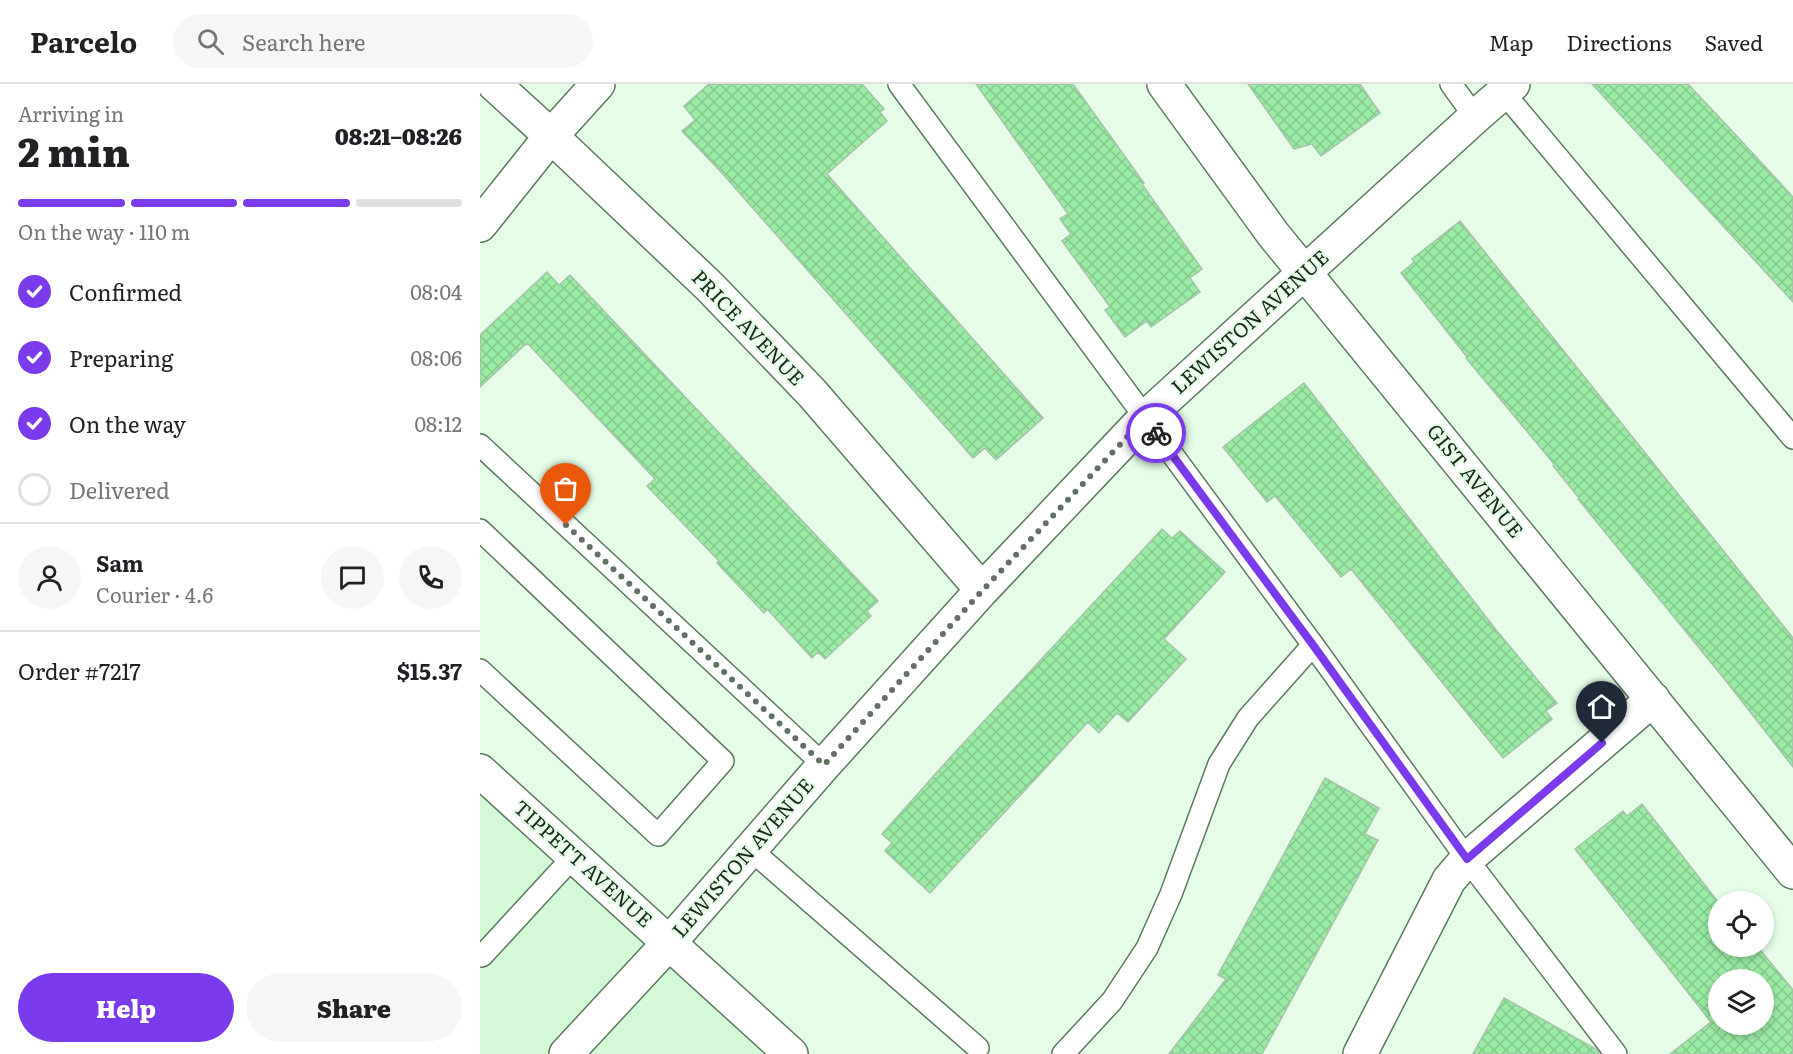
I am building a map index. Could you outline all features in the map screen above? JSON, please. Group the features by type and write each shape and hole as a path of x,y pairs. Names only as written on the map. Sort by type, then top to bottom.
{"street":[{"name":"PRICE AVENUE","path":"494,84 710,286 796,376 982,591"},
{"path":"480,225 552,136 598,84"},
{"name":"GIST AVENUE","path":"1164,84 1272,234 1793,872"},
{"name":"LEWISTON AVENUE","path":"566,1054 669,943 824,765 982,591 1145,418 1474,117 1509,88"},
{"path":"1360,1054 1449,880 1467,859 1653,699"},
{"name":"TIPPETT AVENUE","path":"480,771 791,1054"}],"lane":[{"path":"899,84 1313,645 1467,859 1616,1054"},
{"path":"1451,84 1474,117"},
{"path":"1509,88 1793,438"},
{"path":"480,445 824,765"},
{"path":"480,530 723,761 658,835 480,670"},
{"path":"1063,1054 1112,1001 1147,948 1171,894 1219,764 1248,718 1313,645"},
{"path":"750,849 978,1048"},
{"path":"481,957 574,856"}],"shaded area":[{"path":"480,760 802,1054 480,1054"}],"building":[{"path":"709,84 862,84 884,109 880,112 887,121 827,174 1043,418 996,460 985,448 973,458 721,172 682,131 695,120 684,106"},
{"path":"976,84 1073,84 1202,269 1190,278 1200,292 1151,327 1147,321 1125,337 1105,310 1110,307 1062,241 1071,234 1060,219 1068,214"},
{"path":"1248,84 1360,84 1380,113 1321,156 1312,144 1294,149"},
{"path":"1592,84 1688,84 1735,134 1793,197 1793,302"},
{"path":"1460,221 1793,638 1793,767 1578,499 1553,466 1554,464 1466,358 1401,273 1414,262 1412,259"},
{"path":"547,272 559,285 570,275 878,601 867,611 871,616 825,659 818,652 812,658 767,609 764,613 717,563 719,561 647,486 655,479 527,343 480,387 480,335"},
{"path":"1304,383 1497,631 1557,703 1546,711 1552,719 1503,758 1351,569 1341,577 1275,496 1267,502 1223,447"},
{"path":"1162,529 1172,538 1180,531 1225,572 1164,639 1186,659 1128,722 1117,713 1099,733 1088,722 930,893 885,851 892,843 882,834"},
{"path":"1325,778 1379,808 1365,834 1378,840 1262,1054 1169,1054 1226,979 1218,975"},
{"path":"1642,804 1710,891 1708,957 1766,957 1793,990 1793,1054 1670,1054 1708,1024 1708,1035 1774,1035 1774,969 1708,969 1708,1018 1575,849 1623,811 1627,816"},
{"path":"1504,998 1596,1049 1600,1054 1473,1054"}],"way so far":[{"path":"566,525 824,765 982,591 1145,418 1156,433"}],"route":[{"path":"1156,433 1313,645 1467,859 1602,743"}]}
